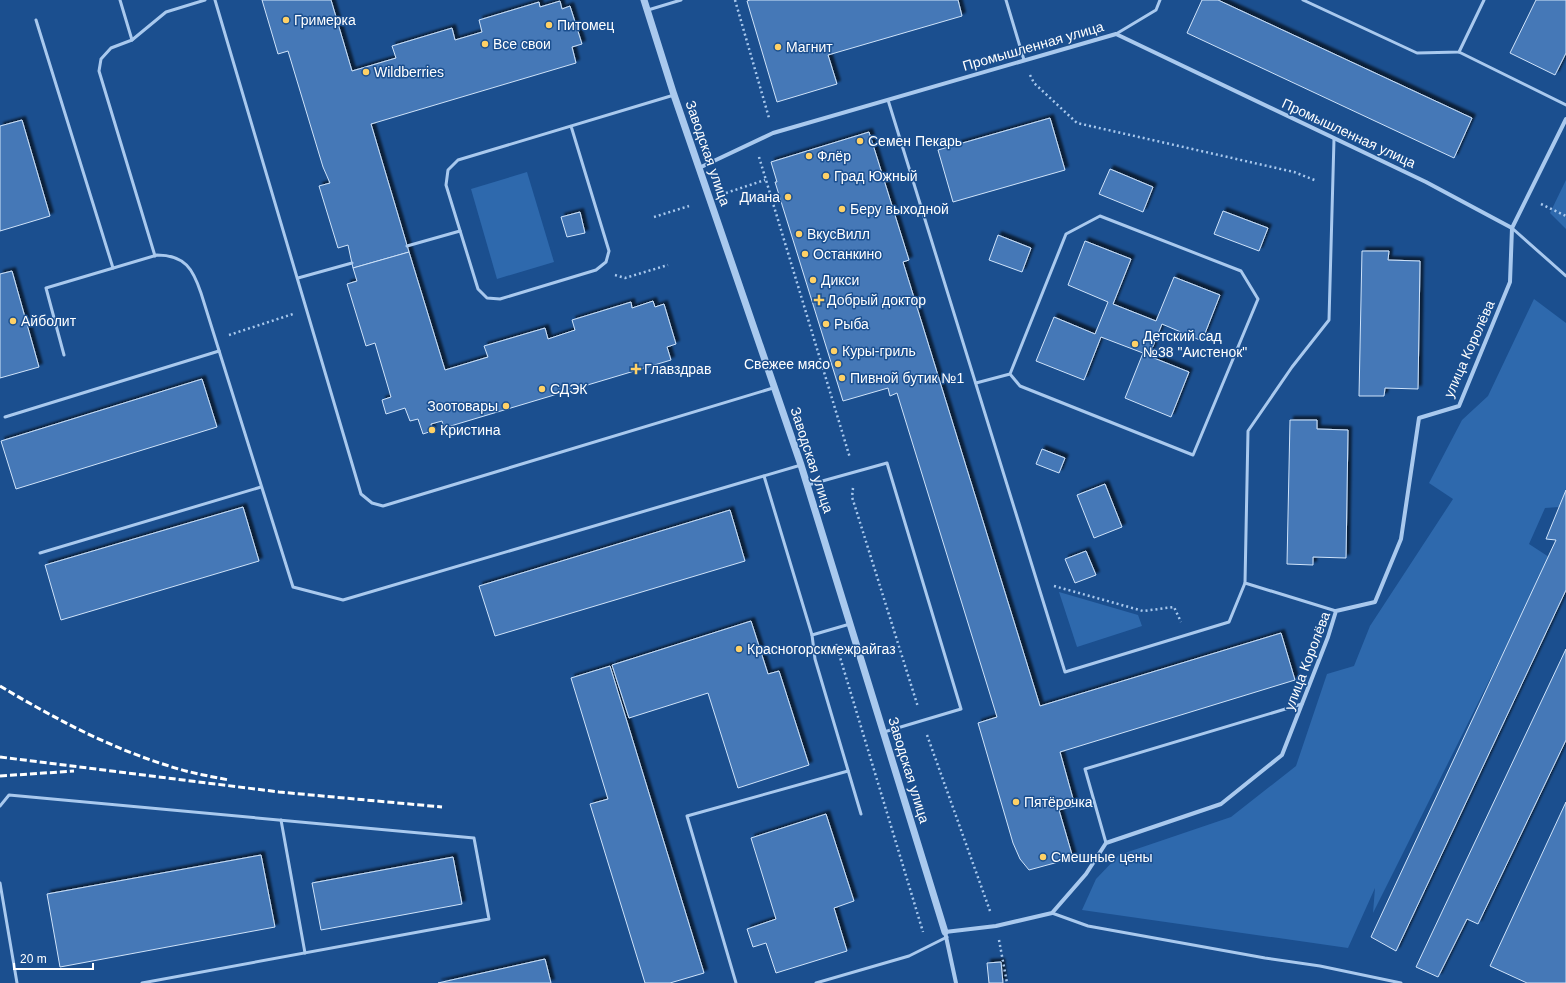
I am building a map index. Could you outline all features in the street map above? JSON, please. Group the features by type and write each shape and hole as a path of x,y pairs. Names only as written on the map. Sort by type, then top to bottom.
{"street":[{"name":"Заводская улица","path":"644,0 674,95 808,485 946,935"},
{"name":"Промышленная улица","path":"699,168 773,133 1116,34 1426,182 1512,228"},
{"name":"улица Королёва","path":"1106,843 1221,804 1282,755 1328,637 1336,611 1374,602 1401,538 1420,418 1459,406 1510,282 1512,228 1566,119"},
{"path":"956,983 946,935 996,926 1052,913 1086,874 1106,843"}],"lane":[{"path":"120,0 132,40"},
{"path":"156,256 99,71 101,59 111,48 132,40 166,12 205,0"},
{"path":"215,0 361,494 372,502 383,506 775,387"},
{"path":"647,10 681,0"},
{"path":"1006,0 1024,60"},
{"path":"1116,34 1156,10 1160,0"},
{"path":"1303,0 1417,54 1459,52 1566,105"},
{"path":"1459,52 1484,0"},
{"path":"36,20 113,268"},
{"path":"571,126 609,251 606,262 596,270 500,299 487,298 478,289 460,231 446,185 448,170 458,160 674,95"},
{"path":"888,100 1065,672 1229,622 1245,583 1248,431 1292,368 1329,320 1334,139"},
{"path":"1100,216 1241,271 1258,299 1193,455 1020,386 1010,374 1066,234 1100,216"},
{"path":"1512,228 1566,276"},
{"path":"407,246 460,231"},
{"path":"64,355 46,288 156,256 168,255 178,258 194,272 293,587 343,600 801,465"},
{"path":"298,278 352,263"},
{"path":"5,417 219,352"},
{"path":"976,384 1010,374"},
{"path":"808,485 887,463 962,709 884,732"},
{"path":"764,476 812,635 815,659 861,814"},
{"path":"40,554 261,487"},
{"path":"1245,583 1336,611"},
{"path":"812,635 851,624"},
{"path":"1106,843 1085,769 1302,704"},
{"path":"736,983 687,816 848,770"},
{"path":"0,806 9,795 474,838 489,919 142,983"},
{"path":"281,820 305,953"},
{"path":"0,883 17,983"},
{"path":"1052,913 1088,926 1265,958 1320,966 1401,983"},
{"path":"816,983 909,956 928,947 946,935"}],"path":[{"path":"1024,60 1034,83 1077,123 1294,172 1333,186"},
{"path":"725,194 765,180"},
{"path":"1527,198 1566,216"},
{"path":"654,217 689,206"},
{"path":"596,270 625,278 668,265"},
{"path":"216,339 307,309"},
{"path":"1036,581 1143,612 1174,607 1187,635"},
{"path":"813,647 835,641 928,947"},
{"path":"996,926 1007,983"}],"shaded area":[{"path":"527,172 554,262 497,279 471,189"},
{"path":"1566,180 1566,229 1550,213"},
{"path":"1534,299 1566,323 1566,490 1559,507 1545,508 1529,544 1549,557 1507,645 1373,913 1375,888 1348,948 1082,910 1096,879 1119,855 1231,817 1296,766 1327,674 1354,666 1370,626 1453,499 1429,483 1462,420 1488,396"},
{"path":"1059,592 1138,615 1142,626 1077,647"}],"building":[{"path":"262,0 331,0 352,71 396,58 392,46 452,28 455,40 482,32 479,20 539,2 540,7 560,1 562,9 570,6 582,44 572,47 576,63 371,124 409,252 353,268 348,245 338,248 319,186 330,183 323,167 288,51 278,54"},
{"path":"958,0 962,16 828,55 837,84 777,102 747,1"},
{"path":"1202,0 1218,0 1472,118 1454,158 1187,33"},
{"path":"1536,0 1566,0 1566,53 1555,75 1510,53"},
{"path":"1050,118 1065,170 953,202 938,150"},
{"path":"22,120 50,216 0,231 0,126"},
{"path":"869,132 909,260 903,262 1040,706 1281,633 1295,680 1060,752 1075,806 1059,810 1073,858 1029,870 1020,859 1013,843 978,723 997,717 897,393 890,396 888,388 843,401 775,182 777,182 771,162"},
{"path":"1110,169 1153,187 1143,212 1099,194"},
{"path":"1223,211 1268,228 1259,251 1214,234"},
{"path":"580,212 585,233 567,237 561,217"},
{"path":"998,235 1031,248 1022,272 989,260"},
{"path":"1085,241 1131,259 1113,304 1156,321 1174,277 1220,295 1202,341 1162,324 1149,356 1189,372 1171,417 1125,398 1143,353 1101,337 1084,380 1036,361 1054,317 1095,334 1108,302 1068,285"},
{"path":"1362,251 1389,251 1388,260 1420,261 1418,389 1385,388 1384,396 1359,396"},
{"path":"409,252 445,370 488,357 484,346 545,328 548,339 575,330 572,320 631,302 632,308 653,301 655,307 664,304 676,344 667,347 671,360 444,428 442,421 431,424 432,431 423,434 418,419 410,421 405,408 386,414 382,400 391,397 375,343 366,346 347,284 357,281 353,268"},
{"name":"Айболит","path":"12,271 39,367 0,378 0,274"},
{"path":"202,379 217,427 16,489 1,441"},
{"path":"1290,420 1317,420 1317,429 1348,430 1346,558 1313,557 1313,565 1287,564"},
{"path":"1042,449 1065,458 1059,473 1036,464"},
{"path":"1105,484 1122,527 1094,538 1077,495"},
{"path":"1566,490 1566,590 1396,951 1371,937 1556,540 1546,539"},
{"path":"243,507 259,561 61,620 45,565"},
{"path":"730,510 745,561 495,636 479,586"},
{"path":"1086,551 1096,575 1075,583 1065,559"},
{"path":"751,621 768,674 779,671 809,765 738,788 708,693 629,718 612,665"},
{"path":"1566,649 1566,740 1478,924 1467,919 1438,977 1416,967"},
{"path":"610,666 704,973 670,983 645,983 590,804 608,799 571,678"},
{"path":"1566,802 1566,983 1527,983 1490,966"},
{"path":"826,814 854,901 834,908 847,951 776,973 766,943 753,947 747,929 776,919 751,838"},
{"path":"261,855 275,927 60,967 47,894"},
{"path":"453,857 462,904 321,930 312,883"},
{"path":"545,959 551,983 438,983"},
{"path":"1001,962 1003,983 989,983 987,963"}],"railway":[{"path":"0,686 60,720 144,758 181,770 229,780"},
{"path":"0,757 279,792 442,807"},
{"path":"0,776 74,771"}],"place":[{"name":"Гримерка","path":"286,20"},
{"name":"Питомец","path":"549,25"},
{"name":"Все свои","path":"485,44"},
{"name":"Магнит","path":"778,47"},
{"name":"Wildberries","path":"366,72"},
{"name":"Семен Пекарь","path":"860,141"},
{"name":"Флёр","path":"809,156"},
{"name":"Град Южный","path":"826,176"},
{"name":"Диана","path":"788,197"},
{"name":"Беру выходной","path":"842,209"},
{"name":"ВкусВилл","path":"799,234"},
{"name":"Останкино","path":"805,254"},
{"name":"Дикси","path":"813,280"},
{"name":"Добрый доктор","path":"819,300"},
{"name":"Айболит","path":"13,321"},
{"name":"Рыба","path":"826,324"},
{"name":"Детский сад №38 \"Аистенок\"","path":"1135,344"},
{"name":"Куры-гриль","path":"834,351"},
{"name":"Свежее мясо","path":"838,364"},
{"name":"Главздрав","path":"636,369"},
{"name":"Пивной бутик №1","path":"842,378"},
{"name":"СДЭК","path":"542,389"},
{"name":"Зоотовары","path":"506,406"},
{"name":"Кристина","path":"432,430"},
{"name":"Красногорскмежрайгаз","path":"739,649"},
{"name":"Пятёрочка","path":"1016,802"},
{"name":"Смешные цены","path":"1043,857"}]}
